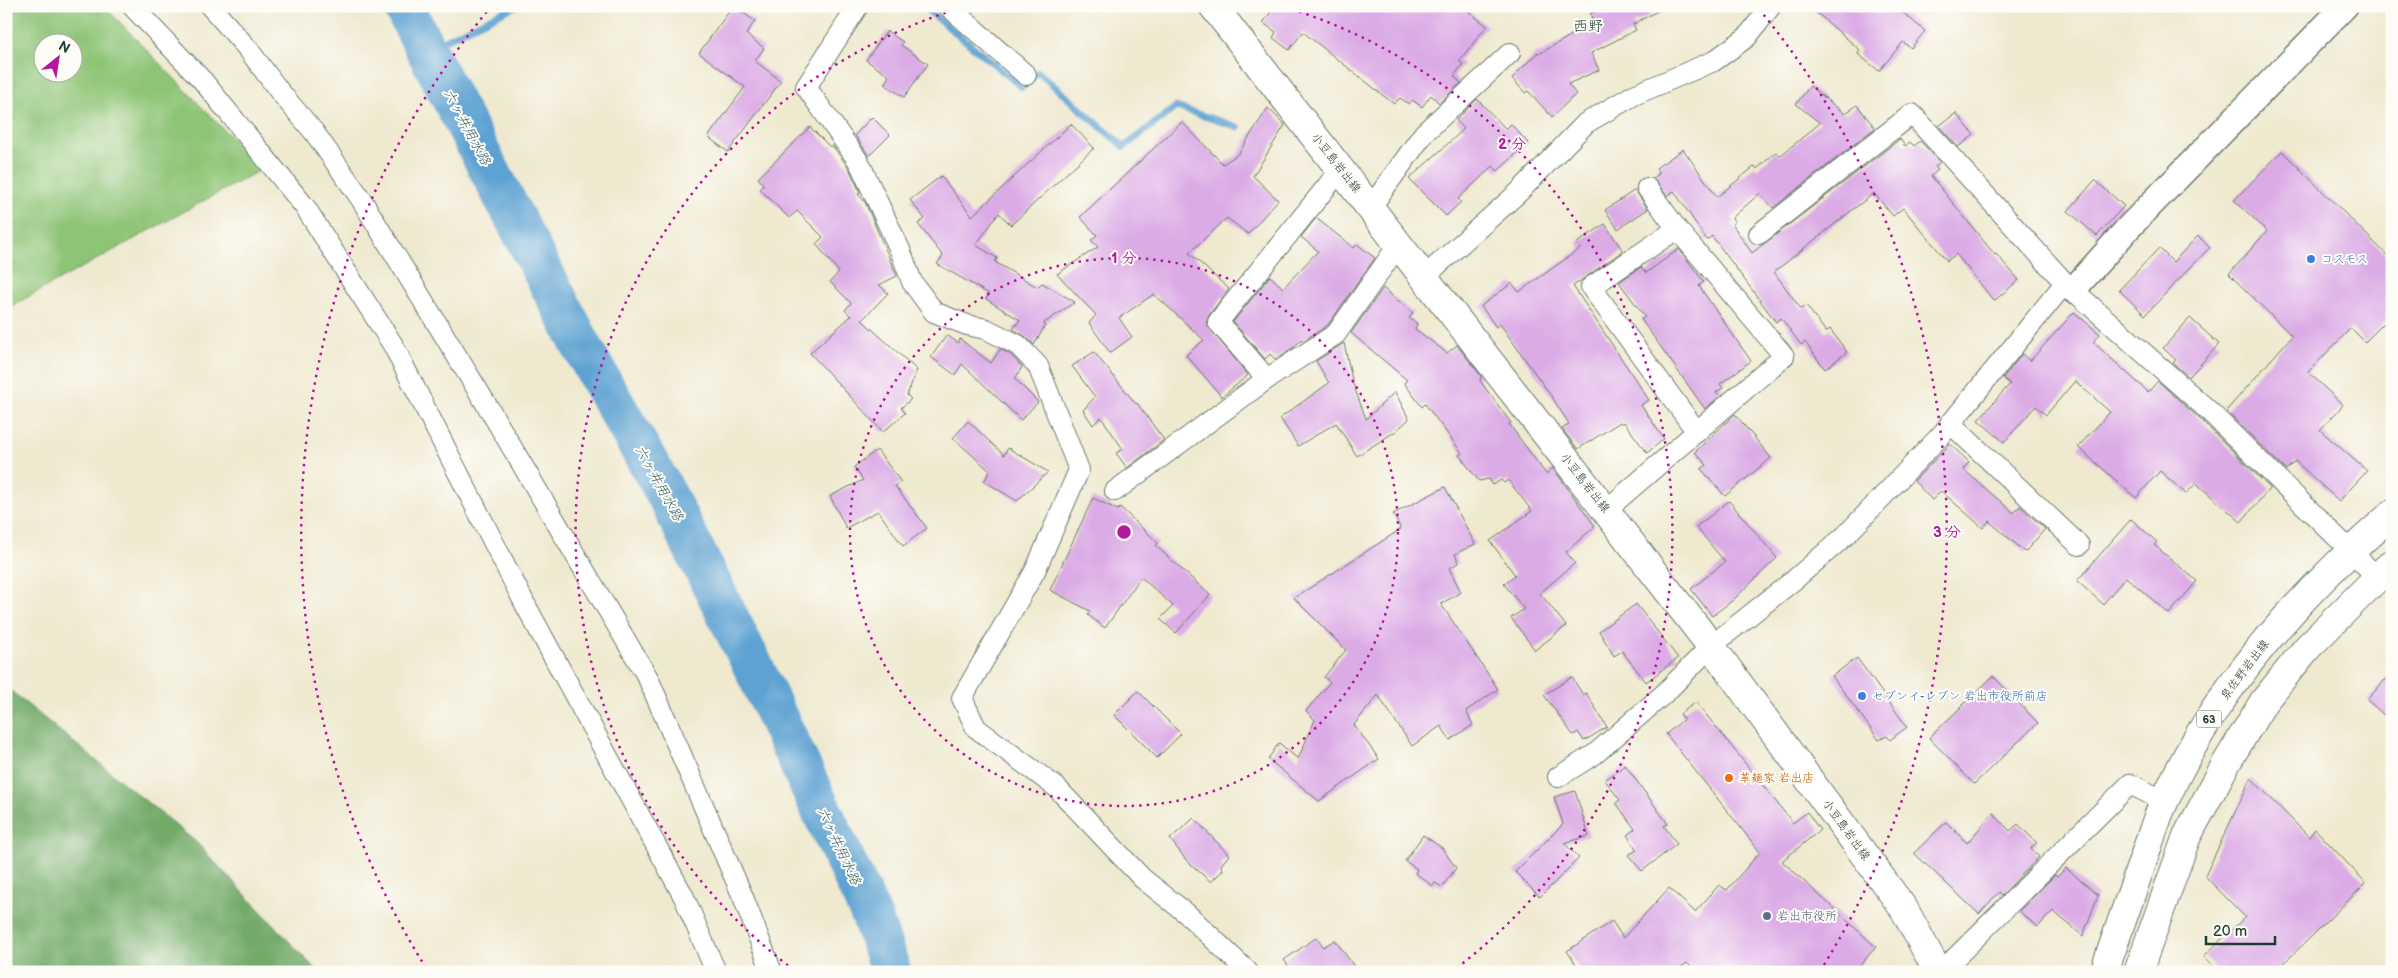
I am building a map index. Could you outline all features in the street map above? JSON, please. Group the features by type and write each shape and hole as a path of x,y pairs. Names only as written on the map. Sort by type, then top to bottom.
{"main road":[{"name":"小豆島岩出線","path":"1213,6 1425,276 1711,646 1904,909 1940,972"},
{"name":"泉佐野岩出線","path":"2104,972 2164,801 2195,740 2235,680 2280,624 2350,550 2392,514"},
{"path":"2138,972 2188,836 2227,762 2264,701 2307,648 2384,570"}],"street":[{"path":"132,6 204,81 305,208 393,345 526,606 684,897 716,972"},
{"path":"210,6 248,49 280,92 314,132 361,199 496,421 643,669 744,896 772,972"},
{"path":"858,6 806,87 858,162 912,282 934,312 967,325 986,329 1018,345 1038,366 1079,470 1034,571 962,698 976,728 1056,787 1142,878 1193,919 1248,972"},
{"path":"948,6 1026,75"},
{"path":"1425,276 1519,192 1586,123 1634,95 1714,61 1747,38 1771,6"},
{"path":"1558,777 1595,754 1665,693 1711,646 1794,580 1846,535 1950,423 2069,286 2345,6"},
{"path":"1371,207 1424,133 1510,53"},
{"path":"1759,234 1912,114 2069,286 2208,410 2350,550 2384,570"},
{"path":"1267,379 1218,322 1341,169"},
{"path":"1606,510 1784,356 1676,229 1647,188"},
{"path":"1676,229 1591,287 1697,432"},
{"path":"1115,491 1267,379 1336,334 1400,244"},
{"path":"1950,423 2079,545"},
{"path":"1940,972 2130,784 2164,801"}],"green space":[{"path":"6,6 104,6 262,169 6,309"},
{"path":"6,687 196,842 318,972 6,972"}],"building":[{"path":"733,6 755,21 746,34 764,48 755,61 781,81 728,152 708,137 745,87 699,53"},
{"path":"1275,6 1462,6 1487,26 1459,61 1463,64 1454,76 1461,83 1439,103 1431,95 1422,107 1412,100 1409,104 1400,98 1394,104 1303,32 1289,50 1273,38 1276,32 1263,23"},
{"path":"1605,6 1667,6 1633,24 1636,30 1591,53 1599,70 1568,84 1576,94 1552,117 1528,91 1525,93 1512,78 1538,52 1539,54 1594,22 1590,14"},
{"path":"1809,6 1895,6 1925,31 1911,48 1903,42 1879,71 1858,54 1860,50"},
{"path":"887,31 903,42 901,45 928,64 904,97 884,84 889,76 866,60"},
{"path":"1810,86 1845,114 1857,105 1875,128 1773,208 1760,193 1732,218 1735,222 1732,224 1752,253 1900,139 1905,146 1910,142 1914,146 1920,141 1940,162 1935,167 1938,170 1931,176 1995,255 2019,280 1994,301 1956,254 1947,261 1903,208 1893,216 1874,193 1774,272 1801,309 1806,305 1826,332 1830,329 1847,352 1825,369 1805,342 1801,345 1781,318 1776,322 1712,236 1707,240 1674,191 1667,196 1653,178 1659,174 1656,168 1683,149 1717,197 1755,166 1757,169 1776,152 1780,156 1820,123 1796,104"},
{"path":"1477,99 1506,129 1511,124 1528,143 1498,171 1493,166 1458,199 1461,202 1446,216 1409,179 1464,129 1456,120"},
{"path":"1268,108 1285,125 1253,176 1278,200 1248,234 1227,218 1189,253 1229,289 1209,315 1206,324 1248,375 1222,397 1186,355 1204,340 1154,294 1119,318 1132,337 1110,353 1089,323 1096,315 1057,274 1098,247 1091,240 1097,235 1080,217 1182,122 1223,164 1238,154"},
{"path":"1956,113 1974,135 1958,147 1939,126"},
{"path":"872,117 890,135 869,156 855,135"},
{"path":"1071,124 1094,148 1011,225 999,213 976,245 997,258 995,262 1037,287 1042,283 1075,302 1044,323 1045,326 1034,345 1026,337 1013,329 1020,320 986,299 989,294 937,264 943,256 918,224 925,219 910,200 941,176 972,216"},
{"path":"810,127 830,147 832,145 849,168 860,192 858,194 865,202 897,276 879,285 888,293 862,320 917,370 907,395 911,399 901,408 905,413 883,432 810,353 851,316 845,310 851,303 830,282 839,272 816,244 823,237 797,211 789,218 760,189 764,185 758,178"},
{"path":"2282,151 2392,260 2392,315 2365,342 2351,328 2308,372 2343,405 2320,430 2367,471 2339,501 2295,461 2286,470 2226,411 2292,336 2229,274 2267,231 2234,200"},
{"path":"2095,180 2124,206 2097,236 2068,211"},
{"path":"1635,190 1648,209 1618,229 1605,210"},
{"path":"1316,218 1354,248 1357,244 1375,258 1328,325 1303,341 1302,339 1294,347 1275,359 1270,354 1265,359 1233,322 1270,276 1283,288 1318,251 1301,237"},
{"path":"1605,224 1623,251 1573,286 1649,400 1641,405 1664,439 1647,453 1624,422 1622,424 1620,422 1578,449 1562,429 1569,424 1554,400 1500,324 1496,327 1481,306 1512,283 1519,292 1581,248 1577,243"},
{"path":"2198,236 2210,247 2145,315 2119,290 2159,248 2173,262"},
{"path":"1679,249 1704,282 1699,286 1751,361 1720,384 1723,388 1716,392 1720,396 1705,409 1641,319 1645,317 1619,282 1641,267 1646,273"},
{"path":"1383,288 1413,313 1409,318 1417,324 1415,329 1447,353 1457,345 1481,376 1480,381 1546,474 1553,468 1595,526 1566,552 1575,563 1540,593 1566,626 1535,650 1511,618 1524,609 1504,584 1515,575 1490,541 1532,511 1508,480 1504,483 1501,480 1493,485 1489,479 1479,481 1459,455 1462,453 1425,404 1422,407 1404,383 1407,380 1351,333"},
{"path":"2074,312 2100,334 2093,342 2148,392 2158,381 2200,419 2270,488 2241,522 2196,483 2186,494 2160,471 2136,498 2078,447 2110,412 2075,381 2046,415 2036,406 2004,442 1978,420 2010,384 2003,378 2022,354 2030,361"},
{"path":"2190,318 2219,344 2189,377 2173,363 2176,360 2163,348"},
{"path":"947,335 958,343 960,339 991,363 1000,349 1011,355 1022,367 1015,379 1038,402 1021,420 962,364 955,375 931,357"},
{"path":"1344,343 1353,384 1366,419 1395,392 1409,419 1396,431 1357,456 1336,423 1298,446 1280,418 1329,383 1316,361"},
{"path":"1094,352 1137,403 1164,440 1127,468 1116,453 1123,449 1101,417 1093,425 1083,410 1095,397 1072,366"},
{"path":"1735,414 1771,458 1725,496 1701,469 1707,465 1695,452"},
{"path":"968,421 1004,455 1008,448 1048,472 1017,501 984,481 990,471 953,438"},
{"path":"1950,444 1969,462 1963,469 2014,513 2020,506 2045,529 2025,552 1989,521 1983,528 1941,491 1932,500 1914,481"},
{"path":"877,450 901,482 895,486 927,528 903,546 878,511 846,528 830,496 863,480 854,467"},
{"path":"1445,487 1475,544 1455,554 1459,563 1449,568 1461,592 1441,604 1498,689 1466,711 1473,725 1450,740 1441,726 1412,746 1378,695 1354,725 1379,759 1319,801 1268,759 1279,743 1298,759 1315,720 1306,711 1330,682 1324,677 1346,650 1294,598 1401,529 1393,514"},
{"path":"1093,498 1118,510 1120,507 1158,543 1156,546 1210,595 1176,633 1160,619 1173,606 1141,577 1105,628 1088,615 1090,611 1050,590"},
{"path":"1729,501 1777,558 1733,600 1712,616 1691,589 1725,562 1696,527"},
{"path":"2131,519 2157,542 2154,545 2197,581 2169,614 2126,577 2103,604 2077,581"},
{"path":"1636,604 1678,658 1646,682 1622,651 1614,656 1599,631"},
{"path":"1857,658 1907,727 1890,740 1887,736 1879,740 1832,676"},
{"path":"2392,672 2392,722 2367,700"},
{"path":"1993,676 2038,723 1974,784 1929,738"},
{"path":"1572,677 1583,695 1586,693 1607,727 1584,741 1578,732 1573,735 1544,695"},
{"path":"1138,691 1181,734 1157,758 1114,715"},
{"path":"1696,702 1793,823 1807,812 1820,830 1782,861 1876,947 1854,972 1697,972 1687,963 1675,972 1581,972 1567,951 1612,921 1623,938 1669,888 1695,912 1719,885 1727,890 1760,852 1666,734 1684,719 1680,714"},
{"path":"1625,765 1668,824 1664,826 1677,844 1642,871 1628,855 1637,850 1627,835 1635,829 1616,803 1620,800 1605,780"},
{"path":"2251,778 2309,837 2315,829 2366,883 2275,972 2219,972 2204,956 2245,917 2205,876"},
{"path":"1575,791 1589,836 1564,843 1579,858 1540,897 1515,872 1563,824 1554,797"},
{"path":"1993,813 2010,831 2018,824 2037,843 2031,848 2039,857 2002,895 1999,892 1979,914 1914,853 1946,822 1967,843"},
{"path":"1194,818 1229,855 1221,865 1223,870 1211,882 1186,860 1170,839"},
{"path":"1423,835 1442,848 1456,868 1442,887 1435,883 1433,886 1415,873 1417,869 1405,861"},
{"path":"2066,868 2098,895 2083,936 2053,911 2038,927 2019,911 2055,875 2057,877"},
{"path":"1317,937 1323,947 1335,940 1358,972 1293,972 1284,960"}],"waterway":[{"name":"六ヶ井用水路","path":"403,6 593,367 664,490 754,668 872,917 891,972"},
{"path":"427,49 515,6"},
{"path":"923,6 1022,87 1038,72 1124,147 1176,107 1238,127"}],"place":[{"name":"コスモス","path":"2311,259"},
{"name":"セブンイ-レブン 岩出市役所前店","path":"1862,696"},
{"name":"革麺家 岩出店","path":"1729,778"},
{"name":"岩出市役所","path":"1767,916"}],"district":[{"name":"西野","path":"1588,26"}]}
